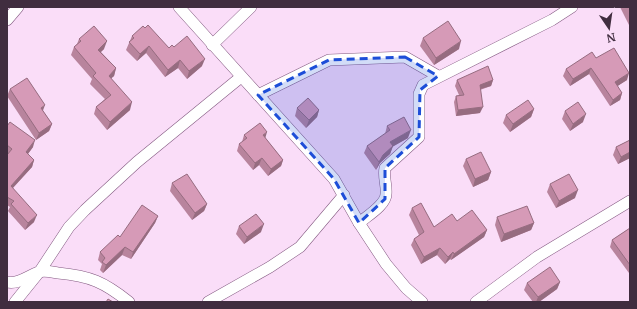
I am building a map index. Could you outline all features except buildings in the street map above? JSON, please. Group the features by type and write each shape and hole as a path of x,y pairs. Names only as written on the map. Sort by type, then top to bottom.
{"street":[{"path":"7,20 18,7"},
{"path":"180,7 212,45 334,179 359,223 386,264 406,288 422,302"},
{"path":"212,45 251,7"},
{"path":"359,223 385,199 386,193 384,174 386,168 419,137 420,90 423,85 438,76 552,20 572,7"},
{"path":"258,95 329,60 405,56 438,76"},
{"path":"15,302 40,271 69,227 85,210 137,162 241,77"},
{"path":"208,302 270,267 300,247 344,195"},
{"path":"476,302 537,257 630,201"},
{"path":"7,282 11,283 22,280 40,271 94,279 113,290 129,302"}],"highlighted area":[{"path":"405,57 438,76 420,90 419,137 385,168 385,199 359,223 334,179 258,95 329,60"}]}
